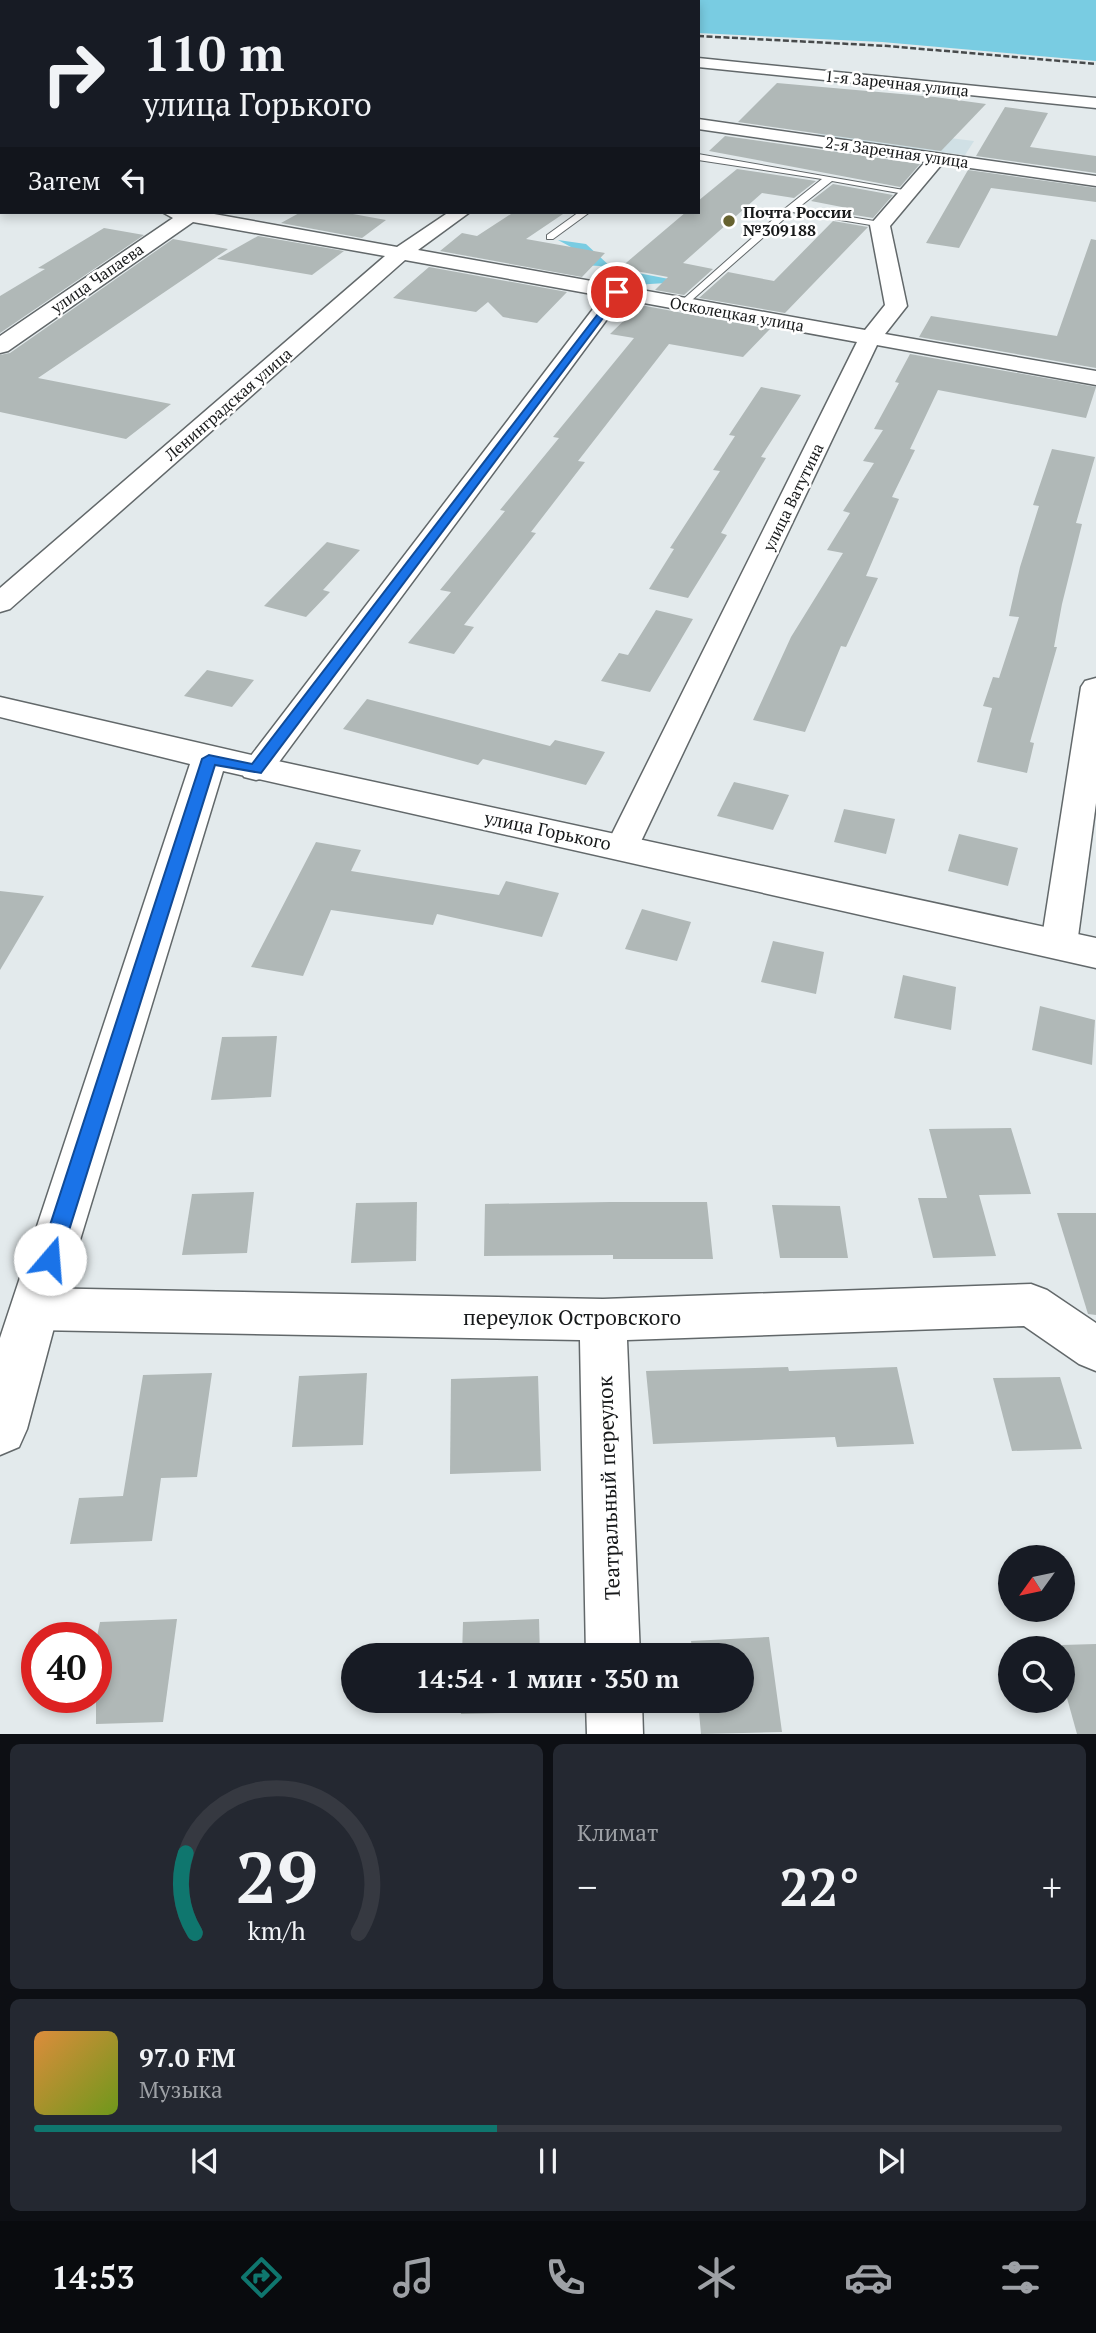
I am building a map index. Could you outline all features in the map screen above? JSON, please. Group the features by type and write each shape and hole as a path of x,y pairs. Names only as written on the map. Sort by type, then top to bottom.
{"street":[{"name":"1-я Заречная улица","path":"700,62 1096,103"},
{"name":"2-я Заречная улица","path":"700,124 1096,181"},
{"path":"880,225 938,158"},
{"name":"улица Чапаева","path":"0,346 183,214"},
{"name":"Осколецкая улица","path":"190,214 1096,378"},
{"name":"Ленинградская улица","path":"0,603 402,251 458,214"},
{"name":"улица Ватутина","path":"623,846 870,338 896,306 880,225"},
{"path":"256,770 617,292"},
{"path":"1059,944 1096,687"},
{"name":"улица Горького","path":"0,707 256,770 623,846 1096,953"},
{"path":"0,1429 34,1309 209,759"},
{"name":"переулок Островского","path":"34,1309 603,1320 1031,1305 1096,1349"},
{"name":"Театральный переулок","path":"603,1320 613,1643"},
{"path":"614,1713 615,1734"}],"lane":[{"path":"700,157 910,191"},
{"path":"684,304 790,209 830,178"},
{"path":"790,209 880,225"},
{"path":"550,237 582,214"}],"shaded area":[{"path":"700,0 1096,0 1096,61 882,42 700,33"},
{"path":"828,123 974,141 965,155 816,136"},
{"path":"558,240 586,244 612,268 669,279 666,283 634,285 600,266 582,265 571,247"}],"building":[{"path":"777,83 986,104 941,151 738,122"},
{"path":"1005,107 1048,113 1030,147 1096,156 1096,173 976,156"},
{"path":"725,136 920,164 900,187 709,151"},
{"path":"737,169 816,181 794,198 762,193 683,263 713,269 684,295 655,290 668,277 620,268 684,214 700,214 700,199"},
{"path":"968,170 1096,188 1096,202 991,188 959,248 926,243"},
{"path":"833,184 893,195 873,218 842,213 847,208 811,201"},
{"path":"297,214 353,214 386,220 362,238 281,223"},
{"path":"511,214 563,214 526,239 605,253 582,277 440,251 462,233 477,236"},
{"path":"833,221 868,227 785,313 699,298 728,272 774,281"},
{"path":"104,228 144,235 0,333 0,296 45,269 38,268"},
{"path":"258,236 344,251 312,275 217,259"},
{"path":"173,239 228,249 38,378 171,404 126,439 0,412 0,355 10,353"},
{"path":"1091,239 1096,240 1096,368 919,337 931,316 1057,336"},
{"path":"429,267 567,292 537,323 503,317 488,302 476,312 393,298"},
{"path":"640,305 770,329 743,357 669,344 578,461 585,462 531,532 536,533 464,625 474,627 454,654 408,643 451,592 440,590 505,511 500,510 559,438 553,437 634,338 610,334"},
{"path":"910,354 1096,387 1086,418 938,390 910,449 915,450 892,497 899,499 866,576 878,578 846,647 841,646 805,732 753,720 791,637 843,553 827,550 850,513 843,511 874,463 863,461 883,430 874,429 899,383 895,382"},
{"path":"761,387 801,395 761,457 766,458 721,533 727,535 688,598 649,589 674,549 670,548 720,471 713,470 735,436 729,435"},
{"path":"1052,449 1095,457 1076,523 1082,524 1062,604 1054,647 1057,647 1030,742 1034,743 1027,773 977,762 992,708 983,706 993,677 999,678 1019,617 1009,616 1020,567 1039,506 1033,505"},
{"path":"327,542 360,550 323,590 330,592 306,617 264,606"},
{"path":"656,610 693,619 650,692 601,681 619,653 628,655"},
{"path":"207,670 254,680 232,707 184,696"},
{"path":"367,699 550,746 555,740 605,752 586,785 483,759 478,765 343,729"},
{"path":"734,782 789,795 773,830 717,816"},
{"path":"844,809 895,819 886,854 834,842"},
{"path":"959,834 1018,848 1008,886 948,871"},
{"path":"316,842 361,850 351,871 499,895 506,881 559,893 542,937 437,914 433,925 331,910 303,976 251,967"},
{"path":"0,891 44,896 0,970"},
{"path":"642,909 691,922 677,961 625,949"},
{"path":"773,941 824,952 816,994 761,982"},
{"path":"903,975 956,987 951,1030 894,1018"},
{"path":"1040,1006 1095,1020 1092,1065 1032,1050"},
{"path":"277,1036 271,1097 211,1100 222,1037"},
{"path":"1011,1128 1031,1194 979,1195 996,1256 933,1258 918,1198 947,1198 929,1129"},
{"path":"254,1192 247,1253 182,1255 192,1194"},
{"path":"417,1202 416,1261 351,1263 356,1203"},
{"path":"707,1202 713,1259 613,1259 613,1255 484,1256 485,1204"},
{"path":"772,1205 840,1206 848,1258 780,1258"},
{"path":"1057,1213 1096,1213 1096,1315 1088,1314"},
{"path":"788,1367 789,1371 897,1367 914,1444 837,1447 835,1437 653,1444 646,1371"},
{"path":"212,1373 197,1477 161,1478 152,1541 70,1544 79,1498 123,1496 143,1375"},
{"path":"367,1373 363,1445 292,1447 299,1376"},
{"path":"538,1376 541,1471 450,1474 451,1379"},
{"path":"1060,1377 1082,1449 1012,1451 993,1378"},
{"path":"177,1619 163,1722 96,1724 96,1713 112,1713 112,1622 100,1622"},
{"path":"539,1619 540,1643 462,1643 463,1622"},
{"path":"769,1637 782,1732 701,1734 699,1713 754,1713 754,1643 691,1641"},
{"path":"1096,1644 1096,1734 1077,1734 1071,1713 1075,1713 1075,1645"}],"railway":[{"path":"700,36 888,46 1096,64"}],"place":[{"name":"Почта России №309188","path":"729,221"}],"route":[{"path":"50,1259 209,759 256,770 617,292"}]}
